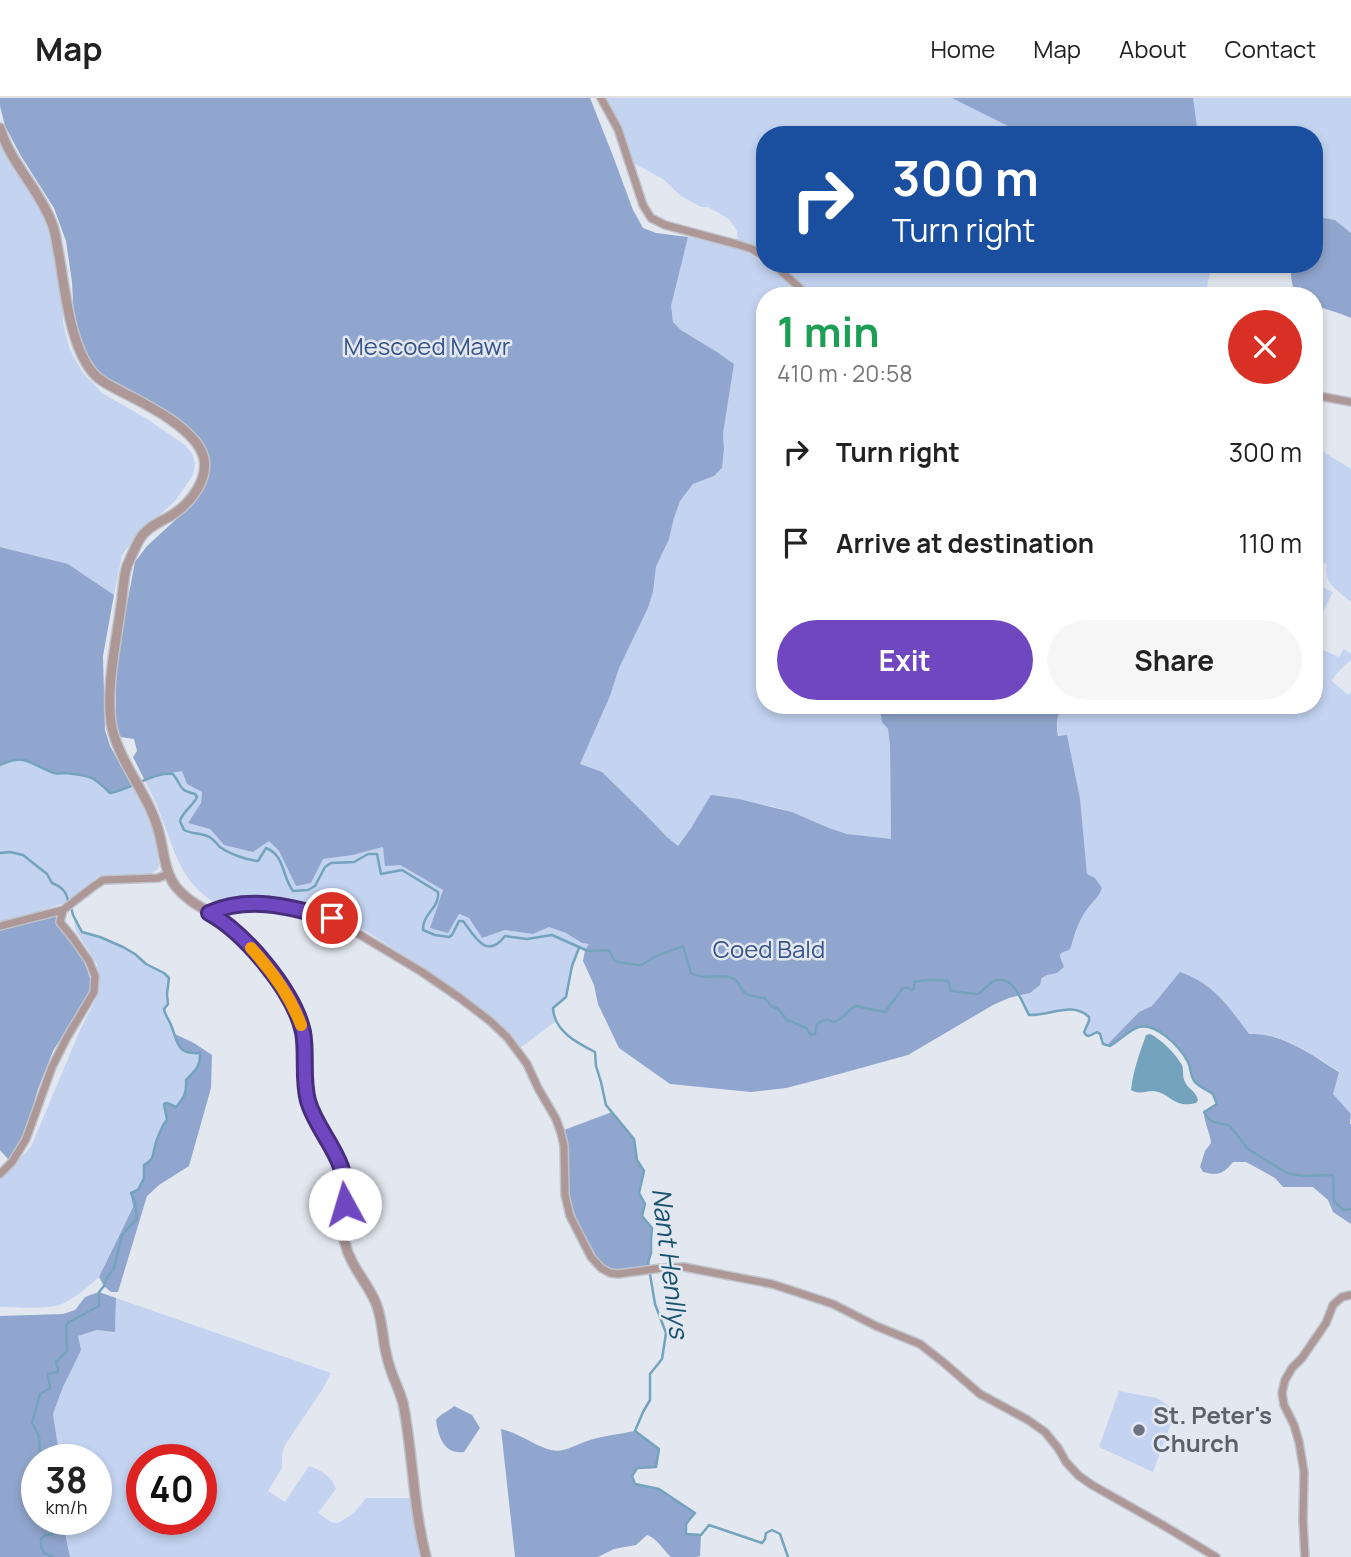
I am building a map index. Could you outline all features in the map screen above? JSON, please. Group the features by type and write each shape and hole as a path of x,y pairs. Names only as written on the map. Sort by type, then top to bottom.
{"street":[{"path":"601,98 618,130 643,205 651,218 665,225 756,251"},
{"path":"0,128 4,142 53,224 68,315 83,358 98,378 148,405 196,441 204,458 204,478 194,495 179,511 151,527 141,537 127,567 112,673 112,727 158,828 168,874 189,900 222,920 246,943 278,980 291,1001 302,1028 308,1100 313,1115 341,1166 345,1182 345,1242 357,1272 378,1309 386,1354 402,1403 416,1510 426,1557"},
{"path":"783,273 799,287"},
{"path":"1323,396 1351,401"},
{"path":"0,926 63,910 103,880 168,874"},
{"path":"209,913 224,906 258,903 332,918 422,972 490,1021 507,1037 527,1064 556,1119 564,1146 564,1185 570,1216 591,1257 601,1268 618,1274 684,1267 772,1284 832,1304 920,1344 980,1394 1045,1432 1079,1476 1216,1557"},
{"path":"0,1174 12,1162 26,1139 52,1067 94,992 95,976 89,961 60,922 63,910"},
{"path":"1305,1557 1304,1472 1294,1425 1284,1405 1282,1393 1285,1380 1326,1323 1333,1305 1342,1297 1351,1294"}],"shaded area":[{"path":"601,98 1351,98 1351,233 1335,220 1323,218 1323,126 756,126 756,248 738,240 737,231 729,219 681,196 663,179 628,160"},
{"path":"0,142 50,231 62,280 63,323 70,350 83,373 102,393 147,419 185,445 193,455 193,475 176,500 136,537 122,555 114,595 68,564 0,547"},
{"path":"688,237 707,239 738,248 756,258 756,273 776,273 791,287 756,287 756,714 881,714 882,722 888,729 890,744 891,840 847,834 771,806 708,803 678,846 609,779 580,764 610,696 619,668 648,608 656,567 669,539 680,501 693,484 714,476 722,468 723,434 734,364 681,330 673,322 670,306"},
{"path":"789,273 1210,273 1207,287 805,287"},
{"path":"1323,452 1351,469 1351,602 1329,582 1327,564 1323,563"},
{"path":"1323,587 1333,592 1323,612"},
{"path":"1344,649 1351,654 1351,660 1332,681 1348,695 1351,692 1351,1114 1332,1094 1339,1071 1285,1040 1249,1035 1152,1006 1139,1012 1107,1045 1103,1044 1097,1032 1086,1035 1084,1032 1089,1017 1082,1012 1068,1010 1029,1015 1020,996 1036,989 1044,977 1064,967 1061,953 1071,947 1082,917 1102,888 1087,874 1080,798 1067,736 1059,736 1058,716 1323,714 1323,650 1339,657"},
{"path":"27,760 54,773 93,777 116,792 132,786 154,830 158,869 150,874 97,877 68,902 0,922 0,765 9,761"},
{"path":"183,770 202,792 201,803 188,823 210,829 224,845 269,841 279,851 296,885 311,883 322,859 383,847 400,865 443,890 431,929 458,914 469,918 482,938 505,930 533,934 549,927 582,943 590,944 585,950 578,948 566,997 553,1008 556,1021 520,1048 498,1022 455,989 337,915 281,901 254,898 213,902 201,893 185,874 145,781 158,775"},
{"path":"73,915 82,932 123,947 169,978 165,1014 182,1050 200,1053 200,1060 189,1089 180,1102 176,1107 167,1103 167,1120 158,1136 153,1157 144,1165 144,1178 138,1190 134,1191 133,1206 99,1277 72,1299 56,1306 0,1307 0,1178 31,1147 80,1030 99,993 97,964 76,931"},
{"path":"1150,1034 1172,1052 1183,1067 1185,1082 1197,1097 1196,1103 1182,1104 1159,1092 1140,1093 1131,1090 1141,1048 1146,1035"},
{"path":"116,1298 331,1373 285,1445 282,1468 268,1491 285,1502 309,1466 318,1470 329,1477 336,1489 318,1513 331,1522 338,1523 354,1513 366,1498 411,1498 423,1557 70,1557 65,1535 112,1535 112,1444 58,1444 53,1414 77,1336 97,1330 115,1331"},
{"path":"1119,1391 1157,1398 1170,1407 1173,1418 1153,1472 1099,1447"}],"green space":[{"name":"Mescoed Mawr","path":"0,98 590,98 633,210 643,228 656,233 688,237 671,306 673,322 734,364 723,434 722,468 714,476 693,484 680,501 669,539 656,567 648,608 619,668 610,696 580,764 602,772 678,846 711,795 792,812 847,834 891,839 890,745 888,729 882,722 881,714 1059,714 1058,736 1067,735 1080,798 1087,874 1095,878 1102,888 1082,917 1071,947 1061,953 1064,967 1057,973 1042,978 1040,985 1030,993 993,1005 908,1055 786,1088 751,1092 670,1084 619,1048 598,1004 594,985 583,961 589,944 549,927 533,934 505,930 482,938 469,918 459,914 448,933 430,928 443,890 400,865 385,866 383,847 323,859 311,883 296,886 279,851 269,841 253,852 224,845 210,829 188,823 201,803 202,792 187,784 182,771 158,775 145,781 133,757 137,751 134,739 120,737 116,730 116,662 135,562 147,546 183,513 202,486 208,471 196,437 109,381 94,366 84,350 74,321 66,241 54,208 5,126"},
{"path":"952,98 1193,98 1197,126 1008,126"},
{"path":"1323,218 1335,220 1351,233 1351,318 1323,308 1323,287 1293,287 1291,273 1323,273"},
{"path":"0,547 68,564 114,595 103,656 105,730 110,746 132,786 110,793 85,776 54,773 23,760 0,765"},
{"path":"56,915 56,924 84,961 90,978 90,992 53,1051 26,1130 9,1160 0,1150 0,931 32,919"},
{"path":"1180,972 1211,990 1227,1005 1249,1034 1261,1034 1285,1041 1339,1072 1333,1094 1351,1114 1351,1224 1333,1212 1328,1200 1313,1187 1283,1187 1275,1178 1246,1162 1233,1162 1220,1173 1203,1172 1200,1167 1205,1151 1211,1143 1204,1112 1216,1104 1213,1094 1193,1080 1184,1056 1159,1031 1136,1028 1110,1046 1107,1045 1139,1012 1152,1006"},
{"path":"175,1034 212,1055 211,1088 189,1166 147,1196 118,1292 111,1292 99,1277 133,1207 131,1193 138,1190 141,1184 144,1165 152,1157 158,1136 167,1119 164,1104 176,1107 184,1095 186,1080 199,1066 200,1054 182,1050"},
{"path":"612,1112 634,1139 637,1160 644,1171 639,1193 645,1204 642,1216 652,1228 649,1266 616,1270 601,1265 577,1221 568,1194 564,1130"},
{"path":"99,1292 116,1298 115,1332 97,1330 78,1336 81,1350 53,1414 58,1444 21,1444 21,1535 65,1535 70,1557 0,1557 0,1316 63,1314 75,1310 85,1297"},
{"path":"454,1406 472,1415 480,1428 464,1452 451,1451 440,1438 437,1426 436,1420"},
{"path":"501,1429 556,1451 635,1431 659,1449 656,1467 637,1468 632,1476 635,1483 659,1489 695,1513 686,1524 686,1534 701,1535 700,1556 671,1557 657,1541 647,1535 636,1545 614,1549 598,1557 515,1557"}],"waterway":[{"path":"0,765 23,760 54,773 85,776 110,793 158,775 173,774 183,789 197,797 180,821 184,830 209,837 224,850 248,859 258,861 266,848 272,851 280,861 293,891 308,890 315,886 325,867 331,863 354,862 368,854 377,854 381,874 402,870 438,892 438,898 423,924 423,930 449,937 459,921 463,921 486,946 498,943 505,936 527,939 552,935 588,951 609,950 617,962 638,965 683,946 691,973 701,977 732,978 746,994 765,998 787,1020 806,1028 811,1035 815,1034 817,1024 825,1020 836,1021 856,1006 885,1012 903,988 912,990 914,982 931,980 948,981 951,991 978,994 993,981 1008,982 1017,991 1029,1015 1068,1010 1082,1012 1089,1017 1084,1032 1086,1035 1097,1032 1103,1044 1110,1046 1136,1028 1151,1028 1166,1036 1179,1049 1188,1062 1195,1082 1213,1094 1217,1104 1204,1112 1210,1119 1230,1126 1248,1149 1287,1173 1302,1176 1333,1175 1334,1201 1343,1210 1351,1209"},
{"path":"0,853 23,855 63,890 68,902"},
{"path":"39,1444 39,1436 32,1423 40,1394 50,1388 48,1374 58,1372 56,1362 67,1351 66,1326 99,1306 99,1292 114,1268 122,1236 137,1219 131,1193 138,1190 144,1178 144,1165 150,1161 158,1136 167,1120 164,1104 176,1107 179,1104 183,1098 186,1080 200,1061 200,1053 186,1052 179,1046 165,1014 169,978 123,947 82,932 71,907"},
{"name":"Nant Henllys","path":"579,948 572,966 566,997 553,1008 554,1016 562,1030 595,1052 606,1105 634,1139 637,1160 644,1171 639,1193 645,1204 642,1216 652,1228 648,1262 655,1304 666,1333 662,1359 650,1374 650,1400 635,1431 659,1449 656,1467 637,1468 632,1476 635,1484 659,1489 695,1513 686,1524 686,1534 701,1535 709,1525 762,1543 766,1533 772,1530 780,1534 788,1557"},
{"path":"45,1535 41,1539 41,1546 44,1553 53,1557"}],"slow traffic":[{"path":"251,948 278,980 301,1025"}],"place":[{"name":"St. Peter's Church","path":"1139,1430"}],"route":[{"path":"332,918 304,910 258,903 224,906 209,913 222,920 264,963 278,980 297,1013 304,1038 308,1100 313,1115 341,1166 345,1182 345,1204"}],"park label":[{"name":"Coed Bald","path":"769,950"}]}
